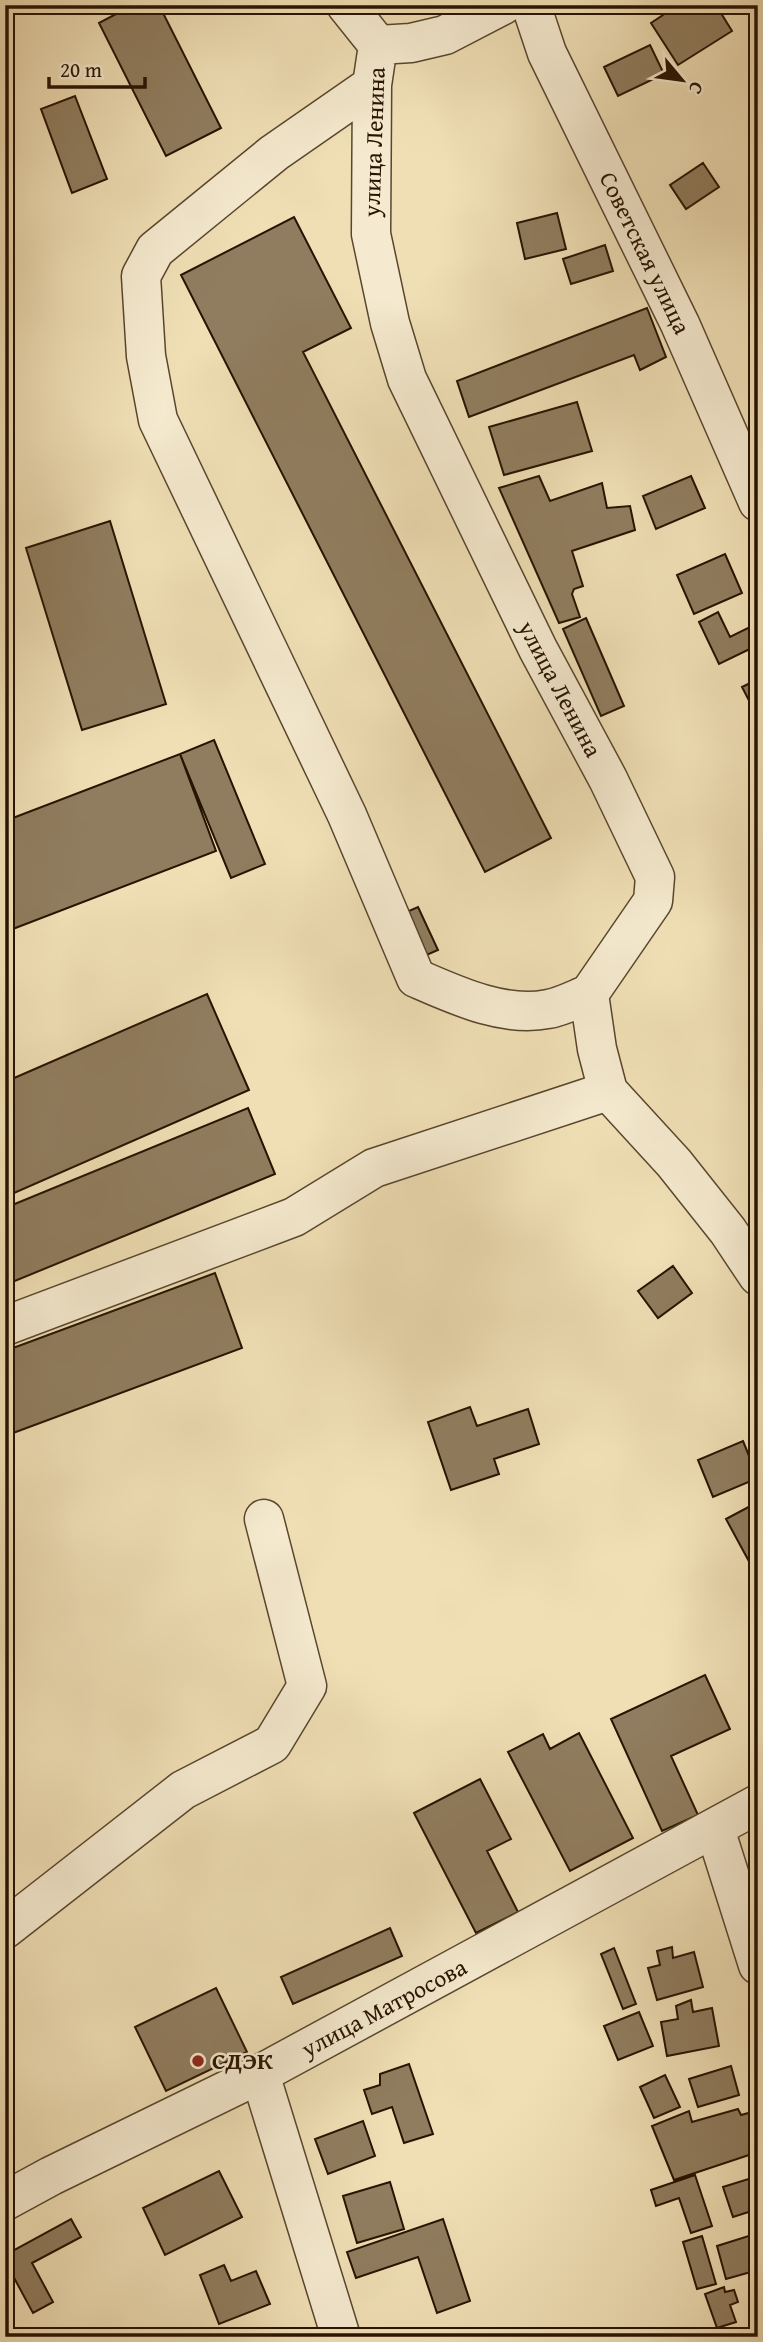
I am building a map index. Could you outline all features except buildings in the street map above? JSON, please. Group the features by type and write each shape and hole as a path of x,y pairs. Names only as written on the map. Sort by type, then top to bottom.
{"street":[{"path":"346,5 378,45 411,43 445,36 503,5"},
{"name":"Советская улица","path":"531,5 547,54 680,324 758,502"},
{"name":"улица Ленина","path":"378,45 372,85 371,234 390,323 407,379 525,624 608,779 655,877 653,901 589,994"},
{"path":"372,85 274,153 155,250 141,276 146,356 158,420 347,814 416,978 458,996 506,1008 547,1010 589,994 597,1049 608,1091 674,1163 728,1231 758,1276"},
{"path":"5,1326 294,1217 374,1168 608,1091"},
{"path":"5,1929 183,1790 272,1744 307,1686 264,1519"},
{"name":"улица Матросова","path":"5,2201 260,2074 758,1804"},
{"path":"715,1829 758,1965"},
{"path":"260,2074 341,2337"}],"place":[{"name":"СДЭК","path":"198,2061"}]}
